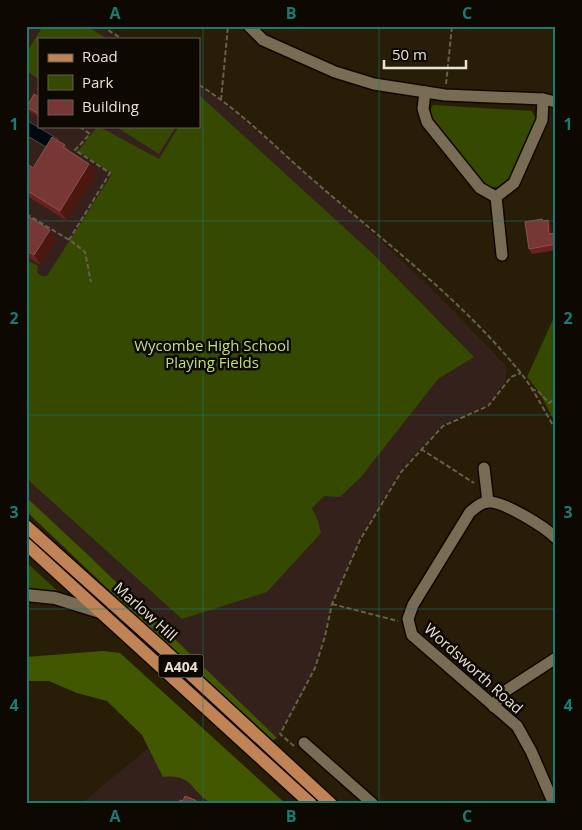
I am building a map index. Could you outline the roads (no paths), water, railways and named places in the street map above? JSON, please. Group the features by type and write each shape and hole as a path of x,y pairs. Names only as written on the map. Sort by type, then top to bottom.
{"main road":[{"name":"Marlow Hill","path":"28,527 330,804"},
{"name":"Marlow Hill","path":"26,544 312,804"}],"street":[{"path":"249,26 263,40 335,72 374,84 444,95 543,99 556,102"},
{"path":"425,92 423,109 427,122 480,188 496,197"},
{"path":"496,197 514,183 542,120 543,99"},
{"path":"496,197 502,254"},
{"path":"484,468 487,496 494,502 525,516 556,538"},
{"name":"Wordsworth Road","path":"487,496 481,504 470,512 413,605 409,613 408,624 412,635 517,726 532,751 554,804"},
{"path":"26,544 28,527"},
{"path":"26,595 55,598 100,612"},
{"path":"494,707 501,694 556,658"},
{"path":"304,743 373,804"}],"park label":[{"name":"Wycombe High School Playing Fields","path":"212,354"}]}
